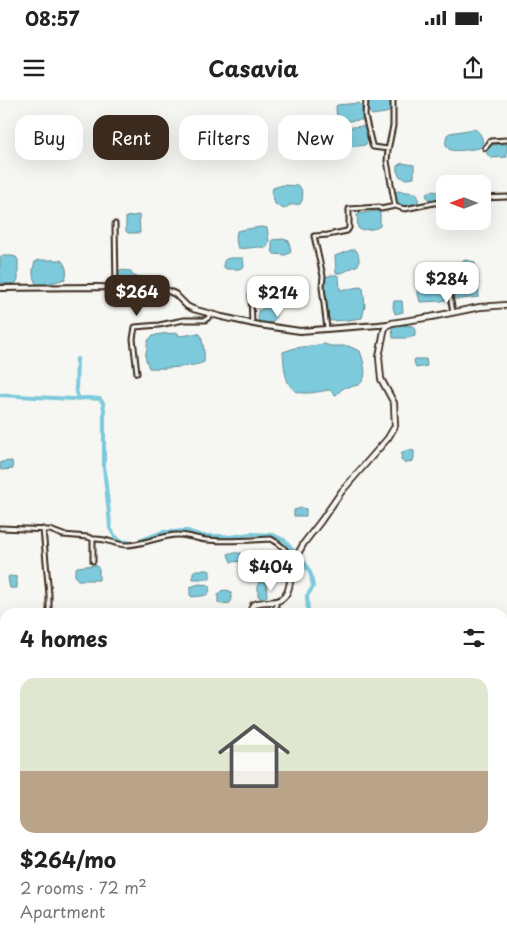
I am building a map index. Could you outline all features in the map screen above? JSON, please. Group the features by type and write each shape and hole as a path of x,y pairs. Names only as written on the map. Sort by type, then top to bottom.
{"main road":[{"path":"252,608 257,602 276,601 287,594 294,560 308,537 342,491 388,438 396,426 394,403 381,379 380,357 386,326 390,323 411,321 480,307 507,306"}],"street":[{"path":"366,100 365,116 372,145 373,147 388,149"},
{"path":"393,100 393,126 387,161 395,206"},
{"path":"485,148 491,141 507,140"},
{"path":"491,198 507,197"},
{"path":"327,329 322,287 323,276 314,236 347,231 349,228 349,209 379,207 381,209 395,206 405,209 436,203"},
{"path":"115,224 116,287"},
{"path":"436,280 449,280 454,312"},
{"path":"0,288 116,287 169,291 189,307 210,314 252,324 296,331 390,323"},
{"path":"251,295 252,324"},
{"path":"136,373 133,339 135,327 184,320 205,320 210,314"},
{"path":"0,528 43,529 63,536 88,537 126,545 178,534 202,540 225,542 271,539 278,542 294,560"},
{"path":"43,529 50,608"},
{"path":"93,539 93,561"},
{"path":"276,601 276,608"}],"water":[{"path":"371,100 390,100 392,111 372,115 368,107 368,103"},
{"path":"359,103 363,114 362,120 352,121 352,115 337,115 337,105"},
{"path":"363,126 365,128 368,141 365,145 352,146 352,127"},
{"path":"474,129 481,136 482,147 457,151 450,150 446,145 447,135 450,133"},
{"path":"507,144 507,157 491,158 487,154 486,148 490,145"},
{"path":"402,163 414,165 414,178 406,179 399,176 397,166"},
{"path":"283,185 299,186 302,195 300,204 290,205 284,209 275,204 272,193 273,188"},
{"path":"398,191 416,193 418,203 408,207 397,205 395,193"},
{"path":"436,192 436,200 429,200 426,193"},
{"path":"377,211 380,213 380,226 361,230 358,228 358,214"},
{"path":"139,215 140,233 128,233 126,231 126,217"},
{"path":"261,227 267,228 269,241 267,247 238,248 236,240 237,231"},
{"path":"283,239 289,241 291,252 286,255 274,254 272,240"},
{"path":"356,250 357,252 358,265 342,273 336,273 335,256"},
{"path":"0,257 16,257 18,260 18,279 16,283 0,283"},
{"path":"231,258 243,258 244,267 226,269 223,266 224,261"},
{"path":"39,260 61,260 66,269 65,279 37,285 33,277 33,271 35,262"},
{"path":"466,260 474,262 475,270 469,272 460,271 458,264"},
{"path":"118,271 131,271 133,276 142,277 142,282 119,282"},
{"path":"332,275 339,277 340,290 363,288 365,306 362,318 330,321 324,279"},
{"path":"456,282 477,282 479,297 455,299 454,286"},
{"path":"433,283 446,284 447,299 420,302 418,286"},
{"path":"288,288 292,290 294,301 285,305 282,302 280,292"},
{"path":"394,301 402,301 403,312 395,314"},
{"path":"268,307 276,311 275,319 268,323 259,322 258,311"},
{"path":"400,325 415,328 415,336 393,338 392,326"},
{"path":"178,333 179,336 200,334 204,348 204,362 177,367 149,368 146,357 147,344 150,338 157,335"},
{"path":"325,344 330,346 348,346 360,351 365,369 362,382 358,385 342,389 336,395 330,390 305,393 293,390 287,380 283,352 295,348"},
{"path":"415,359 426,359 427,366 416,368"},
{"path":"414,451 414,459 404,463 401,459 402,452"},
{"path":"12,461 13,469 1,470 1,462"},
{"path":"306,509 306,516 294,516 294,510"},
{"path":"229,553 241,553 242,561 231,562"},
{"path":"96,565 99,569 99,580 77,579 75,570 77,567"},
{"path":"196,570 210,571 210,579 193,579 193,572"},
{"path":"9,576 17,577 17,588 10,588"},
{"path":"259,582 266,583 267,596 264,598 258,596"},
{"path":"199,584 209,585 208,594 192,597 190,595 190,587"},
{"path":"221,591 231,592 230,603 218,603 218,595"}],"waterway":[{"path":"77,359 76,389 78,399"},
{"path":"0,395 100,399 104,410 104,467 110,528 114,535 120,541 134,543 162,532 187,531 202,536 230,537 251,534 273,535 284,540 306,565 311,575 313,587 307,596 308,608"}]}
